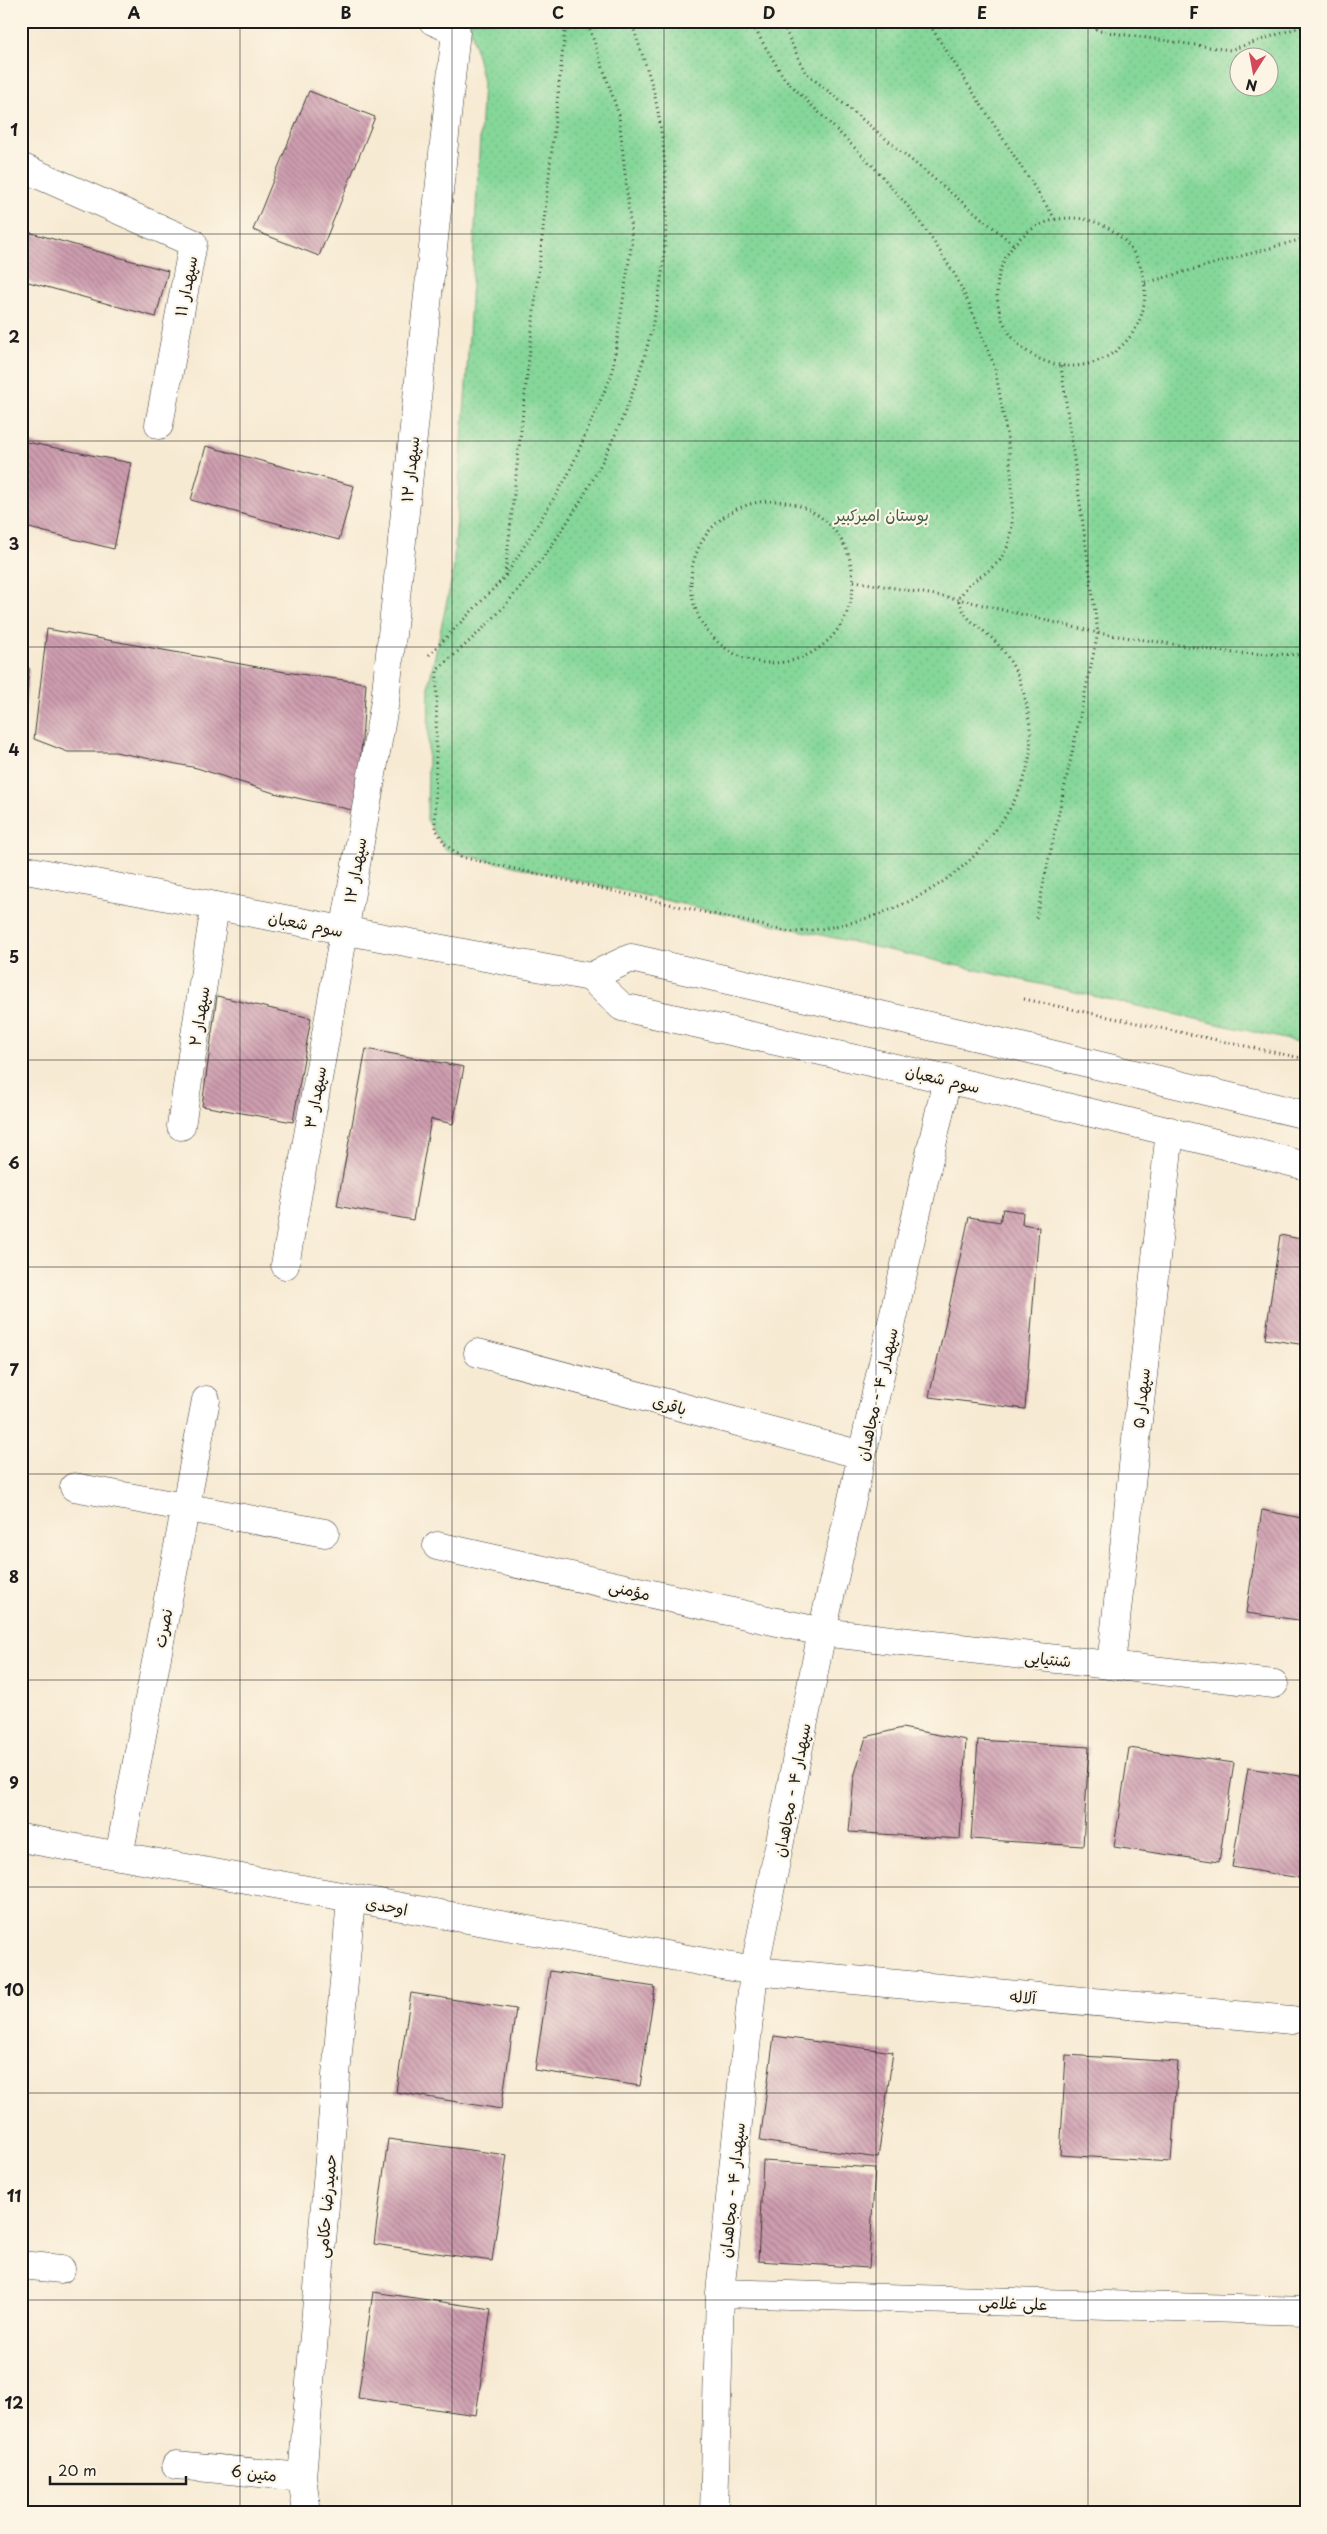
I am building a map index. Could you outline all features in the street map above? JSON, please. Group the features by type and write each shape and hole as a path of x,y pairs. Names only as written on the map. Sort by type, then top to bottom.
{"street":[{"name":"سپهدار ۱۲","path":"344,930 385,701 456,31 433,21"},
{"name":"سپهدار ۱۱","path":"21,167 193,243 159,425"},
{"name":"سوم شعبان","path":"21,869 590,977 622,1007 947,1079 1170,1131 1306,1166"},
{"name":"سپهدار ۲","path":"181,1126 216,906"},
{"name":"سپهدار ۳","path":"285,1265 344,930"},
{"path":"590,977 631,958 1306,1115"},
{"name":"سپهدار ۴ - مجاهدان","path":"714,2513 720,2293 754,1972 822,1632 947,1079"},
{"name":"سپهدار ۵","path":"1111,1665 1170,1131"},
{"name":"باقری","path":"478,1353 862,1455"},
{"name":"نصرت","path":"119,1856 206,1400"},
{"path":"74,1487 325,1533"},
{"name":"مؤمنی","path":"437,1546 822,1632"},
{"name":"شنتیایی","path":"822,1632 1274,1684"},
{"name":"اوحدی","path":"21,1838 754,1972"},
{"name":"حمیدرضا حکامی","path":"307,2513 302,2477 351,1898"},
{"name":"آلاله","path":"754,1972 1292,2020"},
{"path":"21,2265 60,2269"},
{"name":"علی غلامی","path":"720,2293 1306,2311"},
{"name":"متین 6","path":"176,2464 302,2477"}],"path":[{"path":"505,577 566,21"},
{"path":"425,660 505,577 566,477 612,374 632,241 619,115 587,21"},
{"path":"631,21 655,96 661,132 667,197 667,239 662,284 654,324 632,394 619,427 582,501 512,598 486,626 437,670 435,828 445,844 461,857 791,932 852,921 888,910 923,894 959,870 988,841 1015,803 1024,784 1029,761 1031,736 1020,684 1014,667 988,634 966,618 958,599"},
{"path":"750,21 784,78 872,165 932,239 966,296 995,368 1008,441 1012,484 1012,526 1008,546 1000,560 987,572 970,583 958,599"},
{"path":"781,21 805,72 1013,244"},
{"path":"927,21 1055,219"},
{"path":"1083,21 1099,30 1230,50 1306,25"},
{"path":"1080,218 1104,226 1124,239 1138,259 1145,283 1144,305 1137,327 1124,345 1105,358 1084,365 1061,366 1039,359 1020,347 1006,329 998,308 996,286 1002,264 1013,244 1032,229 1055,219 1080,218"},
{"path":"1145,283 1306,238"},
{"path":"1036,918 1098,634 1061,366"},
{"path":"782,502 804,508 824,520 840,537 850,558 854,580 851,604 842,625 827,643 808,655 786,662 763,663 741,657 721,645 705,628 695,607 691,584 694,562 703,540 718,522 737,510 759,503 782,502"},
{"path":"854,580 958,599 1098,634 1233,653 1306,655"},
{"path":"1024,1000 1306,1059"}],"green space":[{"name":"بوستان امیرکبیر","path":"469,21 1306,21 1306,1021 1298,1042 446,851 427,820 429,683 453,573 467,370 483,82"}],"building":[{"path":"309,91 375,117 319,256 253,230"},
{"path":"21,230 168,271 156,317 21,280"},
{"path":"21,441 131,463 114,549 21,526"},
{"path":"206,446 354,486 339,540 191,500"},
{"path":"47,629 285,672 366,683 357,811 274,793 197,768 115,752 68,752 34,739"},
{"path":"21,667 29,668 23,729 21,729"},
{"path":"217,996 311,1018 293,1122 202,1106"},
{"path":"366,1049 464,1067 453,1124 431,1119 413,1220 337,1206"},
{"path":"1003,1209 1023,1212 1022,1224 1039,1227 1025,1409 929,1397 969,1217 1000,1222"},
{"path":"1280,1235 1306,1240 1306,1345 1265,1339"},
{"path":"1262,1510 1306,1519 1306,1621 1246,1613"},
{"path":"902,1728 966,1740 960,1839 849,1832 854,1777 866,1737"},
{"path":"978,1740 1089,1747 1083,1846 971,1839"},
{"path":"1129,1748 1234,1763 1219,1862 1114,1847"},
{"path":"1248,1768 1306,1777 1306,1879 1232,1867"},
{"path":"550,1971 655,1987 640,2086 535,2070"},
{"path":"411,1993 516,2009 501,2109 396,2092"},
{"path":"774,2036 893,2052 878,2158 760,2141"},
{"path":"1066,2055 1178,2062 1171,2162 1060,2155"},
{"path":"388,2139 507,2155 492,2261 374,2244"},
{"path":"763,2161 875,2168 869,2268 758,2261"},
{"path":"373,2292 491,2309 476,2415 358,2398"}]}
